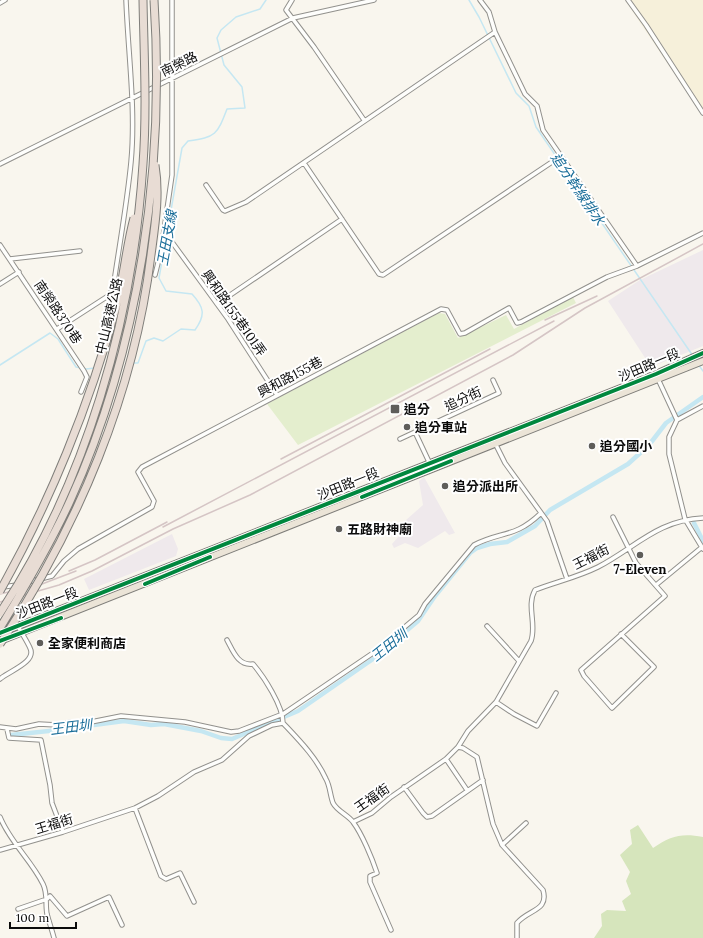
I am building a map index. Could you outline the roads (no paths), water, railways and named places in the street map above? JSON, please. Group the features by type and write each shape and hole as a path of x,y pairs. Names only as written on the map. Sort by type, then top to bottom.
{"highway":[{"name":"中山高速公路","path":"0,613 26,569 63,496 99,398 115,347 127,296 140,202 144,119 143,0"},
{"name":"中山高速公路","path":"0,628 42,558 70,501 105,410 120,360 138,280 154,153 156,78 154,0"},
{"name":"中山高速公路","path":"0,642 22,609 60,541 80,499 117,409 138,337 146,294 158,184 154,153"},
{"path":"0,589 41,513 79,419 116,308 132,226 140,202"}],"main road":[{"name":"沙田路一段","path":"657,376 703,353"},
{"name":"沙田路一段","path":"0,642 432,469 657,376 703,361"},
{"name":"沙田路一段","path":"0,634 56,613 429,462 573,410"}],"street":[{"path":"0,3 5,0"},
{"path":"57,329 112,292 131,161 133,98 129,71 126,0"},
{"path":"155,275 161,251 172,175 172,0"},
{"path":"292,0 286,10 364,120"},
{"name":"南榮路","path":"0,164 224,54 293,18 374,0"},
{"path":"480,0 489,12 495,32 525,94 537,106 543,130 637,266 703,233"},
{"path":"628,0 703,113"},
{"path":"206,185 219,206 225,211 246,202 495,32"},
{"path":"304,163 379,274 383,275 561,156"},
{"path":"216,304 342,219"},
{"name":"興和路155巷101弄","path":"172,242 277,395"},
{"name":"南榮路370巷","path":"0,245 57,329 87,377 81,392"},
{"path":"10,259 80,251"},
{"name":"興和路155巷","path":"0,589 52,576 64,561 78,549 152,507 154,501 138,472 142,467 441,309 446,310 460,334 465,333 509,308 517,323 607,277 637,266"},
{"path":"0,284 19,272"},
{"path":"657,376 677,420"},
{"name":"追分街","path":"415,432 500,393 493,380"},
{"path":"656,585 702,548 685,519 669,454 669,437 677,420 703,406"},
{"path":"400,439 415,432 432,469"},
{"path":"494,443 505,463 540,514 547,521 568,579"},
{"path":"0,727 6,729 57,725 71,722 91,722 121,716 185,722 231,732 283,714 376,651 419,615 425,604 474,545 484,540 513,533 528,526 540,514"},
{"path":"613,517 636,562 665,596 621,634 581,670 584,676 612,708 654,667 621,634"},
{"name":"王福街","path":"0,850 63,832 135,808 158,796 194,772 222,760 249,736 272,725 283,723 305,746 316,761 327,780 334,803 353,822 372,813 404,787 446,759 458,747 468,731 496,702 534,633 531,606 532,596 535,590 598,567 662,527 685,519 703,518"},
{"path":"0,679 7,673 28,662 30,659 31,650 18,626"},
{"path":"487,626 519,661"},
{"path":"227,640 238,660 253,664 261,673 283,714 283,723"},
{"path":"496,702 537,726 556,693"},
{"path":"6,729 9,738 41,740 52,803 63,832"},
{"path":"458,747 463,748 477,757 493,824 502,845 543,890 543,905 517,923 517,938"},
{"path":"446,759 467,790"},
{"path":"404,787 427,817 432,816 483,780"},
{"path":"135,808 161,876 166,879 180,873 194,902"},
{"path":"0,817 6,831 44,885 47,900 47,912 54,938"},
{"path":"353,822 374,863 377,873 370,876 370,882 391,930"},
{"path":"502,845 526,823"},
{"path":"18,908 47,900 50,896 55,900 67,916 109,897 122,925"}],"waterway":[{"name":"王田支線","path":"133,363 138,363 146,341 154,338 163,341 181,329 195,330 201,320 201,307 192,294 166,291 159,278 182,148 188,141 204,138 214,133 221,124 227,109 245,108 242,87 224,65 217,38 221,30 236,17 260,9 266,0"},
{"name":"追分幹線排水","path":"469,0 479,17 516,93 529,106 536,127 693,356"},
{"name":"王田支線","path":"0,365 50,333 58,339 76,367 86,369 95,368"},
{"name":"追分幹線排水","path":"698,364 703,371"},
{"name":"王田圳","path":"11,735 58,730 64,726 94,725 124,721 151,725 164,724 201,731 221,738 232,739 298,711 373,659 418,621 435,596 470,553 477,548 490,544 507,542 535,526 550,510 628,464 649,445 666,423 703,397"},
{"path":"694,523 703,541"}],"railway":[{"path":"0,602 59,585 92,571 173,529 250,495 513,355 585,308 703,244"},
{"path":"545,320 597,296"},
{"path":"163,527 554,321"},
{"path":"281,459 490,349"},
{"path":"69,571 95,560 167,522"},
{"path":"0,594 42,584 76,571"}],"place":[{"name":"追分","path":"395,409"},
{"name":"追分車站","path":"407,427"},
{"name":"追分國小","path":"592,446"},
{"name":"追分派出所","path":"445,486"},
{"name":"五路財神廟","path":"339,529"},
{"name":"7-Eleven","path":"640,555"},
{"name":"全家便利商店","path":"40,643"}]}
